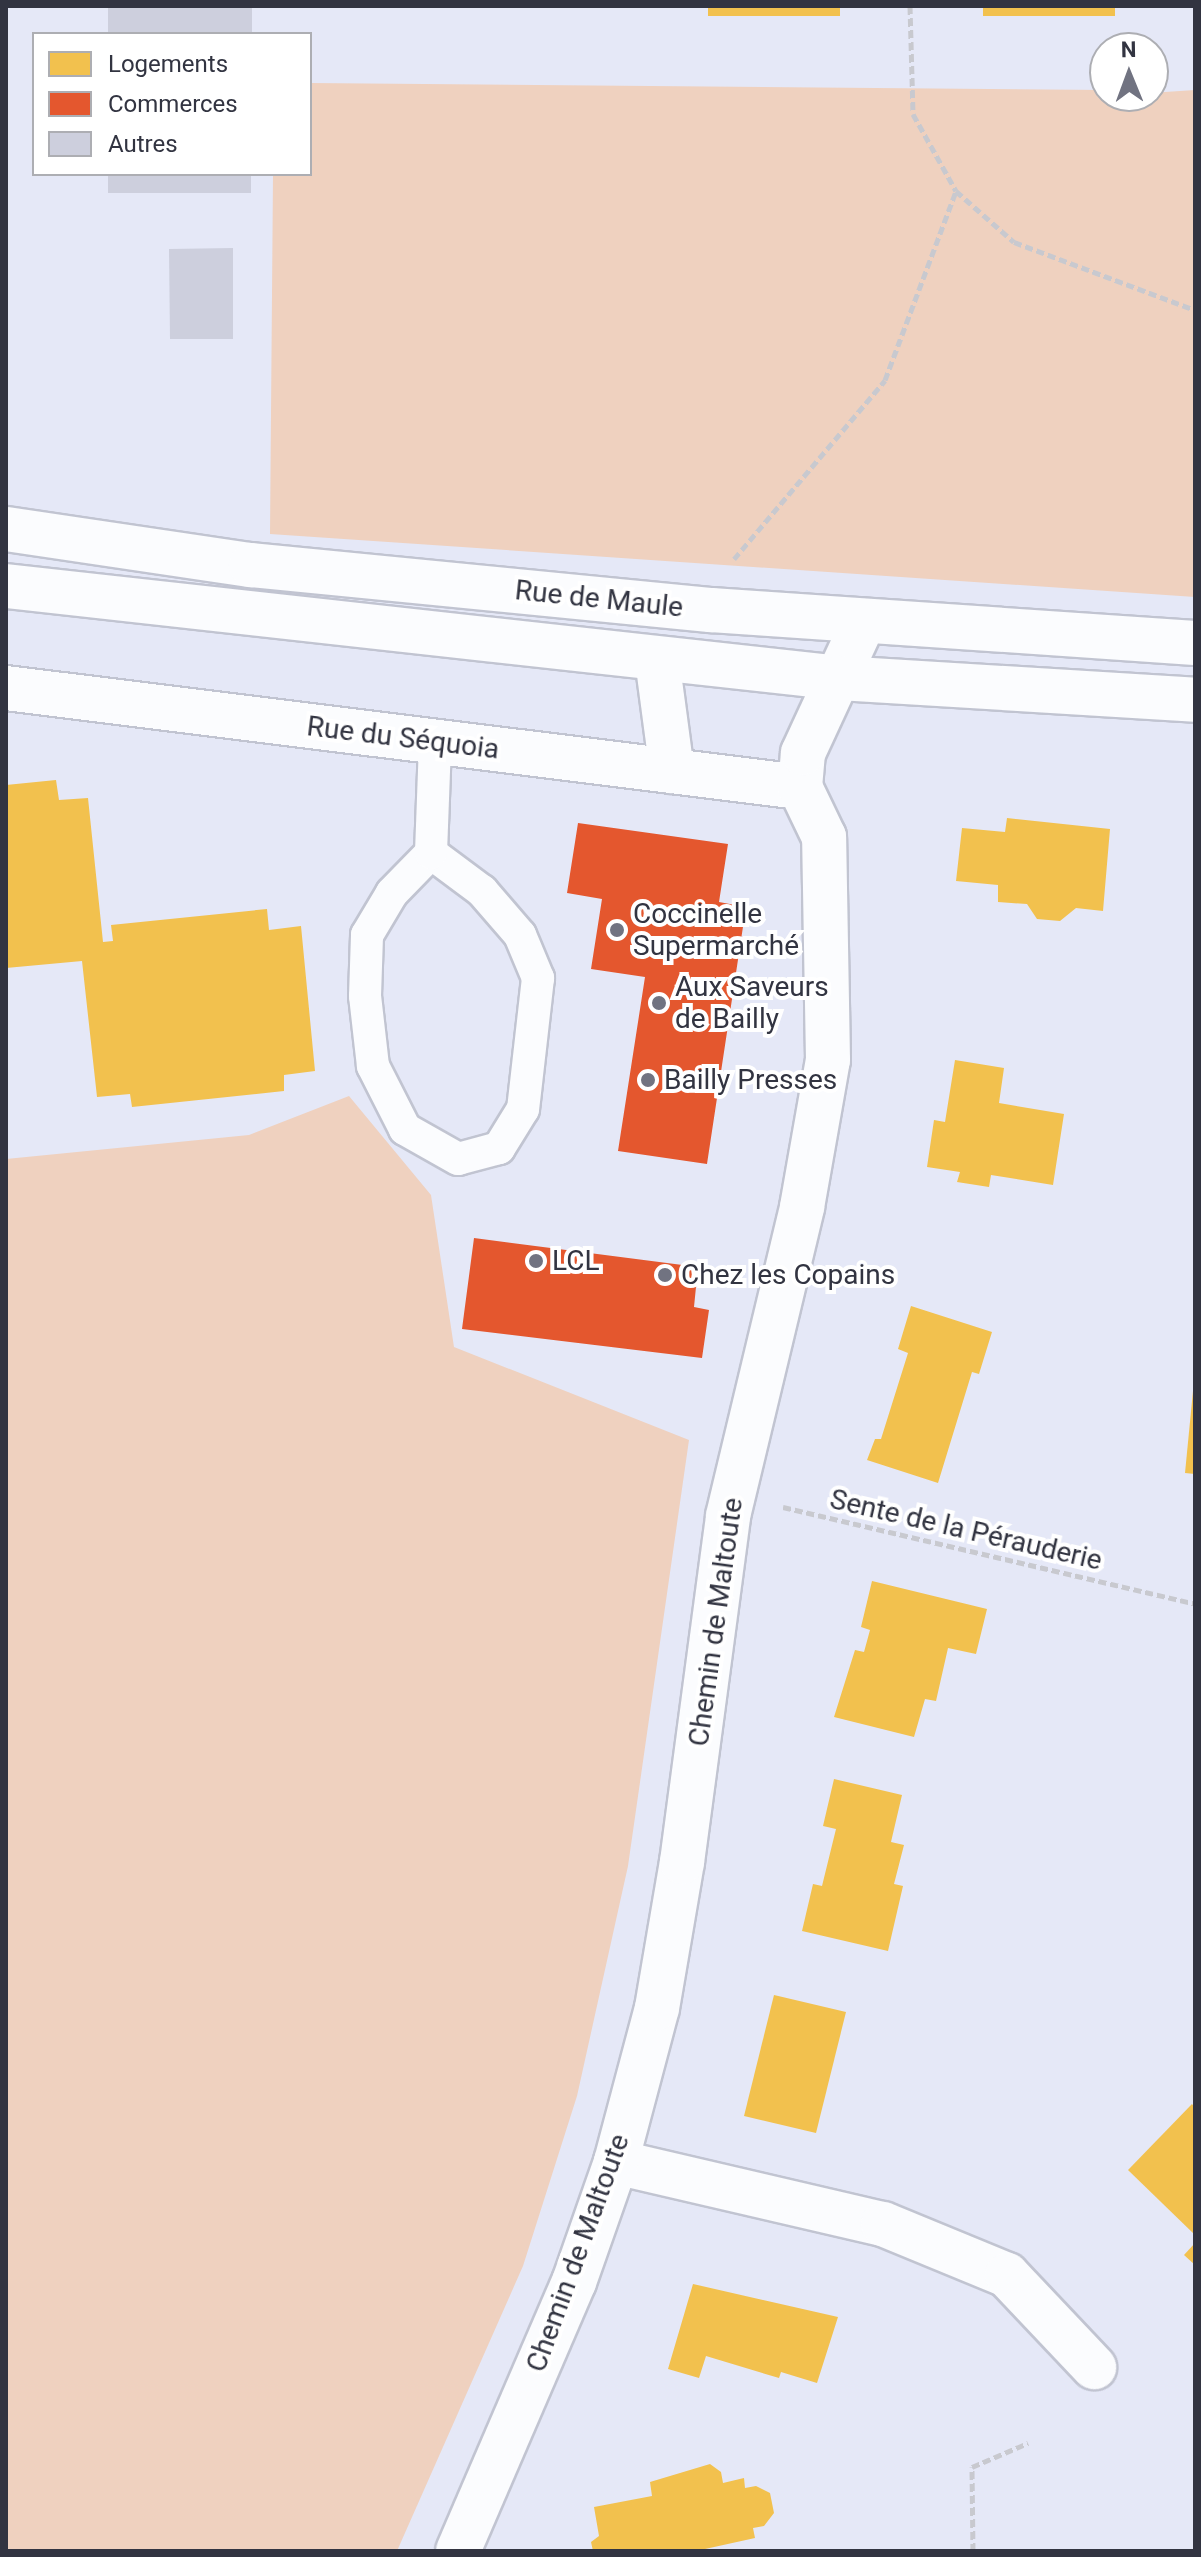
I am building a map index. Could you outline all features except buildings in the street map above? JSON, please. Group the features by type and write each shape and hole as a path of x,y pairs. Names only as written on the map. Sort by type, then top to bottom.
{"street":[{"name":"Rue de Maule","path":"6,529 251,565 864,621 1195,643"},
{"name":"Rue de Maule","path":"6,586 839,678 1195,700"},
{"path":"800,787 803,753 864,621"},
{"path":"657,659 672,771"},
{"name":"Rue du Séquoia","path":"6,688 800,787"},
{"name":"Chemin de Maltoute","path":"458,2551 574,2282 616,2162 657,2008 680,1877 728,1516 802,1207 828,1060 824,837 800,787"},
{"path":"616,2162 883,2224 1007,2275 1094,2367"}],"lane":[{"path":"431,853 482,891 511,924 538,978 523,1109 499,1148 458,1159 405,1129 373,1066 365,996 367,935 392,893 431,853 435,742"}],"path":[{"path":"910,6 913,114 956,191 1014,242 1195,310"},
{"path":"725,569 885,380 956,191"},
{"name":"Sente de la Pérauderie","path":"728,1516 782,1507 1195,1604"},
{"path":"973,2551 972,2467 1028,2443"}],"shaded area":[{"path":"312,83 1089,90 1089,112 1169,112 1169,92 1195,90 1195,597 270,534 273,176 312,176"},
{"path":"349,1096 431,1195 454,1347 689,1440 628,1866 577,2096 523,2266 397,2551 6,2551 6,1159 249,1135"}],"place":[{"name":"Coccinelle Supermarché","path":"617,930"},
{"name":"Aux Saveurs de Bailly","path":"659,1003"},
{"name":"Bailly Presses","path":"648,1080"},
{"name":"LCL","path":"536,1261"},
{"name":"Chez les Copains","path":"665,1275"}]}
